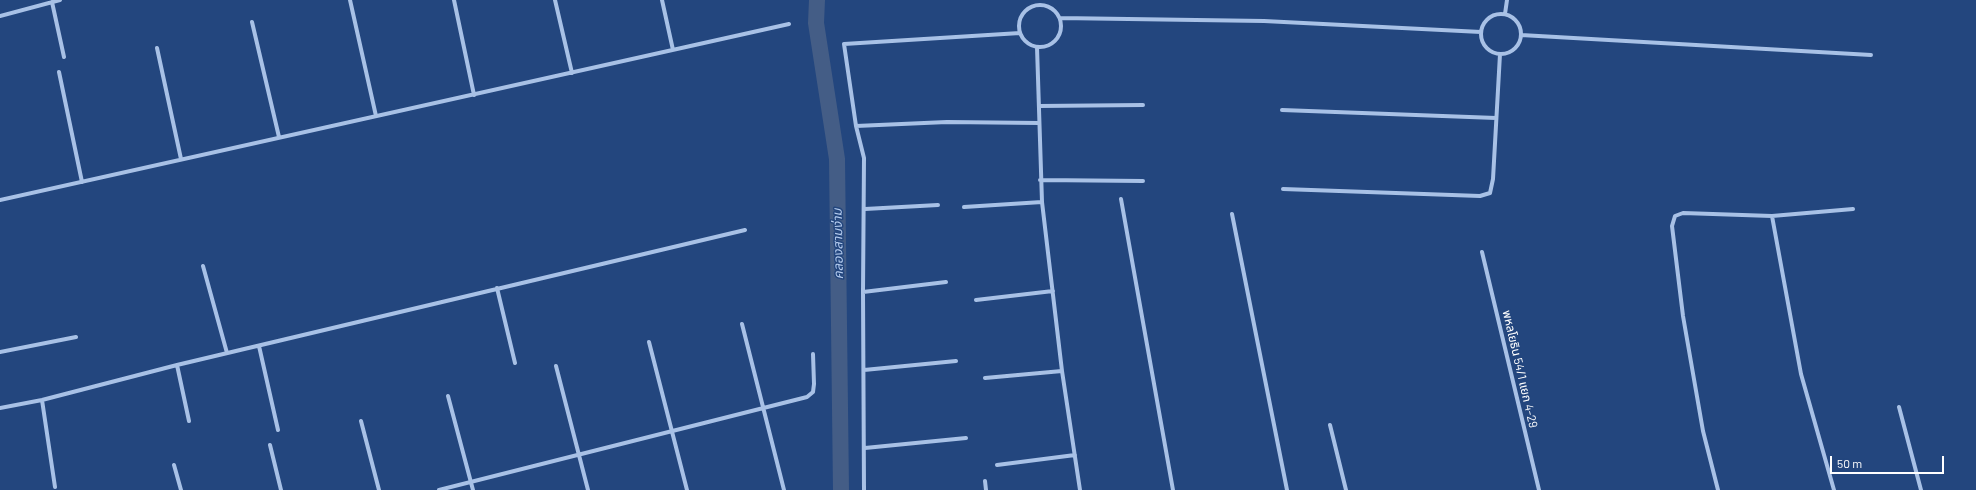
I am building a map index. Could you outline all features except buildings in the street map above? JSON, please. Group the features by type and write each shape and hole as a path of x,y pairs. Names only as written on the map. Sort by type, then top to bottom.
{"street":[{"path":"0,16 60,0"},
{"path":"350,0 376,116"},
{"path":"454,0 474,95"},
{"path":"555,0 572,73"},
{"path":"662,0 673,50"},
{"path":"1505,14 1507,0"},
{"path":"52,2 64,57"},
{"path":"1038,2 1054,9 1060,18 1062,29 1057,39 1048,46 1037,47 1027,42 1020,34 1019,22 1023,12 1038,2"},
{"path":"1505,14 1517,22 1521,35 1516,46 1506,53 1500,54 1488,49 1482,38 1481,32 1486,20 1492,16 1505,14"},
{"path":"1060,18 1264,21 1481,32"},
{"path":"252,22 279,137"},
{"path":"0,200 789,24"},
{"path":"864,490 864,158 856,126 844,44 1020,34"},
{"path":"1521,35 1872,55"},
{"path":"1037,47 1040,180 1042,202 1062,371 1080,490"},
{"path":"157,48 181,159"},
{"path":"1282,189 1480,196 1490,193 1493,178 1500,54"},
{"path":"59,72 82,182"},
{"path":"1039,106 1143,105"},
{"path":"1282,110 1496,118"},
{"path":"856,126 947,122 1039,123"},
{"path":"1040,180 1143,181"},
{"path":"1121,199 1173,490"},
{"path":"964,207 1042,202"},
{"path":"865,209 938,205"},
{"path":"1718,490 1703,431 1683,316 1672,226 1676,216 1683,213 1772,216 1853,209"},
{"path":"1232,214 1287,490"},
{"path":"1772,216 1801,374 1834,490"},
{"path":"0,408 42,400 177,365 745,230"},
{"name":"พหลโยธิน 54/1 แยก 4-29","path":"1482,252 1539,490"},
{"path":"203,266 227,353"},
{"path":"863,292 946,282"},
{"path":"497,288 515,363"},
{"path":"976,300 1053,292"},
{"path":"742,324 784,490"},
{"path":"0,352 76,337"},
{"path":"650,342 671,431 687,490"},
{"path":"258,346 278,430"},
{"path":"439,490 800,399 813,392 813,354"},
{"path":"864,370 956,361"},
{"path":"177,365 189,421"},
{"path":"556,366 588,490"},
{"path":"985,378 1062,371"},
{"path":"448,396 473,490"},
{"path":"42,400 55,487"},
{"path":"1899,407 1921,490"},
{"path":"361,421 379,490"},
{"path":"1330,425 1346,490"},
{"path":"865,448 966,438"},
{"path":"270,445 281,490"},
{"path":"997,465 1075,455"},
{"path":"174,465 180,490"},
{"path":"985,481 986,490"}],"waterway":[{"name":"คลองสามง่าม","path":"817,0 816,23 837,159 841,490"}]}
